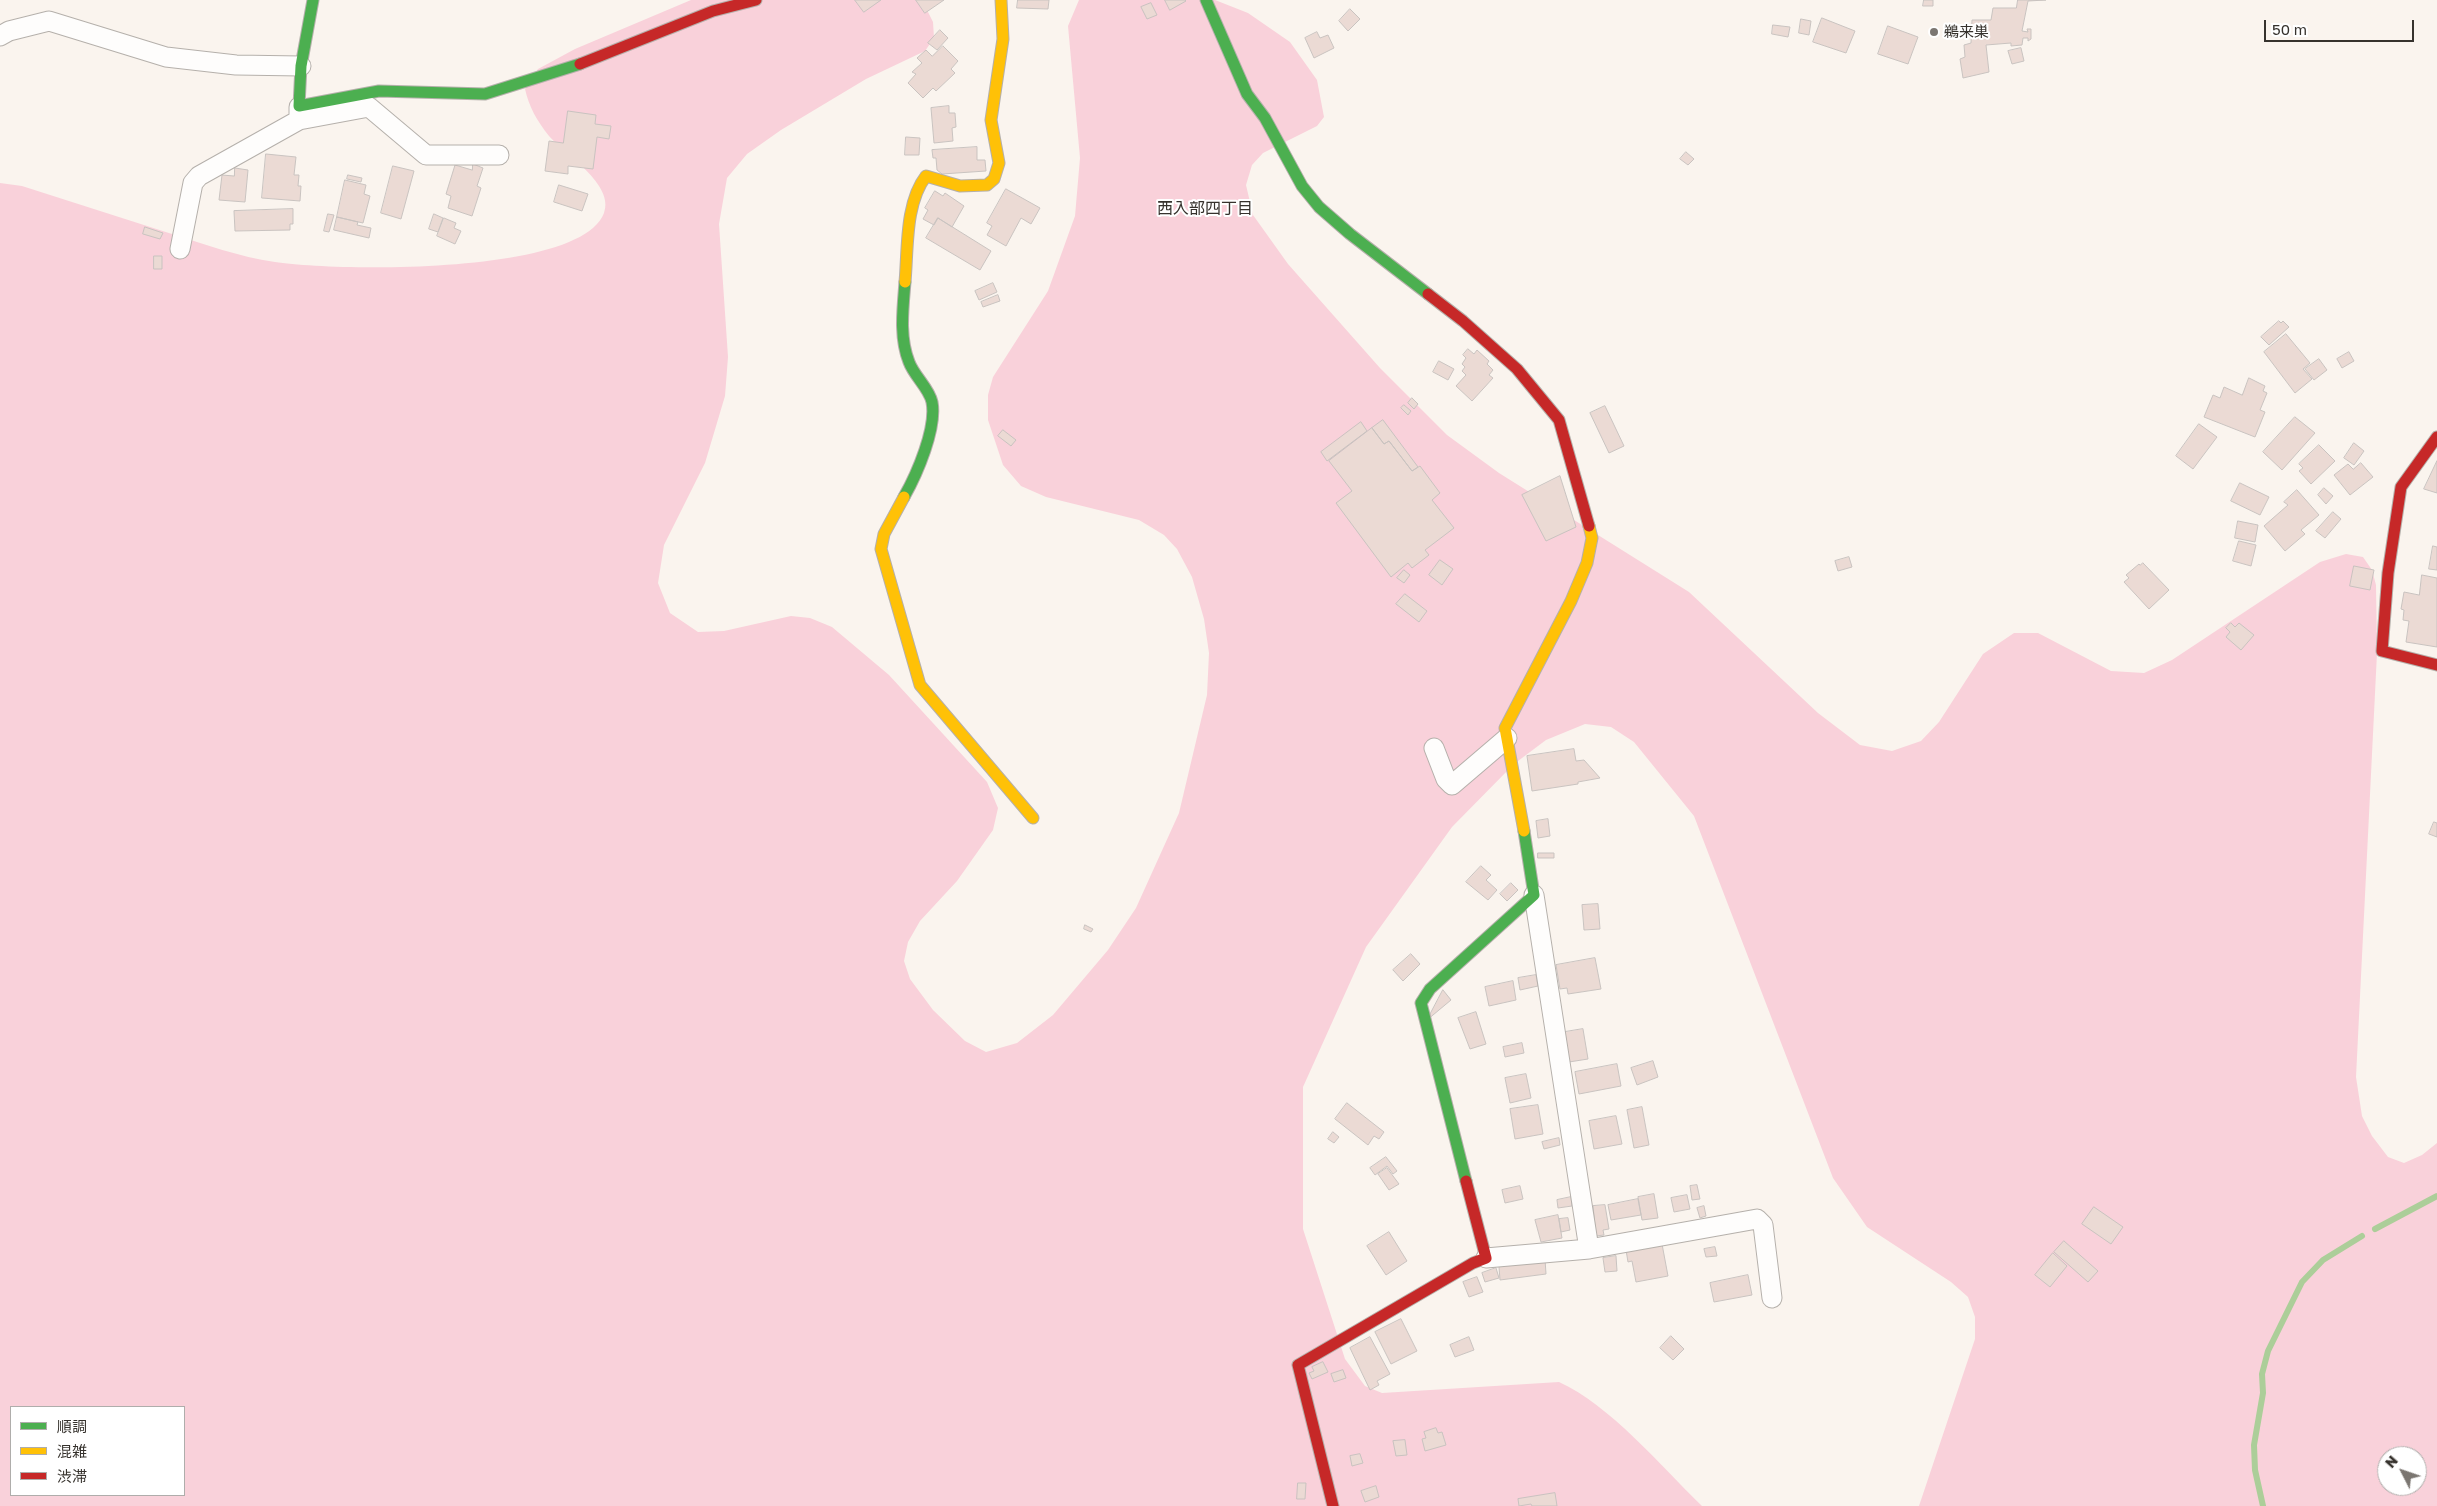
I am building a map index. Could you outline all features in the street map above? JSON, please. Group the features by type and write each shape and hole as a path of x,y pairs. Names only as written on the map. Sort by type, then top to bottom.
{"street":[{"path":"299,113 301,66 312,0"},
{"path":"180,249 192,183 199,176 299,113 379,91 485,94 582,63 713,11 756,0"},
{"path":"1001,0 1003,39 991,120 998,163 994,178 987,185 960,186 926,176 919,185 910,215 902,324 909,362 932,402 932,425 914,479 884,534 881,548 920,685 1033,818"},
{"path":"1206,0 1247,94 1265,118 1302,186 1319,207 1350,234 1463,321 1517,369 1559,420 1592,538 1587,563 1571,602 1505,728 1515,773 1589,1249"},
{"path":"0,36 9,31 49,21 166,58 236,65 301,66"},
{"path":"299,113 369,107 426,155 499,155"},
{"path":"2437,438 2401,487 2388,573 2382,652 2437,665"},
{"path":"1434,748 1446,779 1452,785 1507,738"},
{"path":"1486,1258 1421,1003 1430,989 1534,895"},
{"path":"1333,1506 1298,1365 1473,1263 1486,1258 1589,1249 1757,1219 1763,1225 1772,1298"}],"shaded area":[{"path":"691,0 919,0 926,8 933,22 934,38 925,51 866,79 781,130 747,154 727,178 719,224 728,357 725,396 705,463 664,545 658,583 670,613 698,632 724,631 791,616 810,618 832,627 889,675 987,782 998,808 993,830 957,881 920,921 908,942 904,961 910,979 933,1010 965,1041 986,1052 1017,1043 1053,1015 1108,950 1136,908 1179,813 1207,695 1209,653 1204,619 1192,577 1177,549 1164,535 1139,520 1046,497 1021,486 1003,465 988,420 988,395 993,377 1048,291 1075,216 1080,158 1068,26 1079,0 1215,0 1248,13 1290,42 1317,80 1324,117 1317,126 1263,153 1252,165 1246,185 1253,215 1288,264 1380,368 1447,435 1499,473 1689,592 1818,713 1860,745 1892,751 1921,741 1939,722 1983,654 2014,633 2038,633 2111,671 2144,673 2172,660 2320,562 2346,554 2363,557 2372,570 2376,585 2377,653 2356,1077 2362,1116 2372,1136 2388,1157 2404,1163 2422,1155 2437,1143 2437,1506 1919,1506 1975,1339 1975,1317 1968,1297 1951,1282 1867,1227 1833,1178 1694,816 1634,742 1611,727 1585,724 1546,740 1514,764 1452,827 1366,947 1303,1087 1303,1229 1345,1359 1365,1386 1382,1393 1559,1382 1597,1405 1616,1421 1702,1506 0,1506 0,183 22,186 222,250 275,262 348,267 398,267 505,259 551,248 585,234 604,213 605,202 596,181 549,136 531,108 525,89 538,69 575,49"}],"building":[{"path":"855,0 881,0 864,12"},
{"path":"916,0 944,0 925,13"},
{"path":"1018,0 1049,0 1048,9 1017,8"},
{"path":"1165,0 1185,0 1186,1 1170,10"},
{"path":"1924,0 1933,0 1933,6 1923,6"},
{"path":"2018,0 2046,0 2028,1 2022,31 2028,32 2027,29 2031,29 2031,39 2028,41 2028,38 2023,38 2022,45 2011,46 2011,43 1986,45 1989,72 1963,78 1960,59 1965,57 1964,45 1971,43 1972,20 1991,20 1993,8 2016,8"},
{"path":"1151,3 1157,15 1147,19 1141,7"},
{"path":"1350,9 1360,19 1348,31 1339,21"},
{"path":"1822,18 1855,31 1846,53 1813,42"},
{"path":"1801,19 1811,21 1809,35 1799,33"},
{"path":"1773,25 1790,27 1788,37 1772,34"},
{"path":"1888,26 1918,37 1908,64 1878,54"},
{"path":"940,30 948,38 937,50 928,43"},
{"path":"1317,32 1320,38 1328,35 1334,48 1314,58 1305,38"},
{"path":"943,46 958,61 951,69 955,73 936,91 933,88 923,98 908,83 916,74 912,72 922,63 917,58 926,50 932,56"},
{"path":"2021,48 2024,61 2012,64 2008,51"},
{"path":"949,106 949,113 955,113 956,127 952,128 953,141 934,143 931,108"},
{"path":"568,111 596,115 595,124 611,126 609,139 597,137 593,169 568,166 568,174 545,171 549,141 563,143"},
{"path":"906,137 920,138 919,155 905,155"},
{"path":"977,147 977,160 985,160 986,171 942,174 937,170 936,158 933,158 932,150"},
{"path":"1686,152 1694,159 1688,165 1680,159"},
{"path":"266,154 296,157 294,175 299,175 298,186 301,186 300,201 262,198"},
{"path":"473,164 483,168 477,186 481,188 472,216 448,208 451,196 446,194 455,165 472,170"},
{"path":"393,166 414,171 401,219 381,213"},
{"path":"235,168 248,170 245,202 219,200 222,175 234,176"},
{"path":"348,175 362,178 361,182 347,179"},
{"path":"345,180 366,185 364,194 370,196 363,223 337,217"},
{"path":"559,185 588,194 582,211 554,202"},
{"path":"1006,189 1040,208 1031,224 1021,218 1006,246 987,235 992,226 987,223"},
{"path":"935,191 943,196 945,193 964,206 952,227 938,218 934,225 923,219 928,210 925,208"},
{"path":"293,209 293,224 290,224 290,230 235,231 234,211"},
{"path":"328,214 334,215 329,232 324,231"},
{"path":"434,214 443,218 438,232 429,229"},
{"path":"337,217 358,222 357,225 371,228 369,238 334,230"},
{"path":"444,218 456,223 454,228 461,231 455,244 437,236"},
{"path":"938,218 991,251 980,270 926,238"},
{"path":"145,227 163,233 160,239 143,234"},
{"path":"154,256 162,256 162,269 154,269"},
{"path":"993,283 997,292 979,300 975,291"},
{"path":"998,295 1000,301 983,307 981,302"},
{"path":"2279,321 2281,323 2283,321 2289,327 2269,345 2261,337"},
{"path":"2286,334 2310,363 2303,369 2312,379 2295,393 2264,352"},
{"path":"1468,349 1474,354 1477,350 1489,361 1487,364 1493,370 1489,375 1493,378 1472,401 1456,386 1466,375 1462,371 1465,367 1462,364 1466,358 1463,355"},
{"path":"2349,352 2354,361 2342,368 2337,359"},
{"path":"2319,359 2327,370 2314,380 2305,369"},
{"path":"1439,361 1454,369 1448,380 1433,372"},
{"path":"2249,378 2265,386 2263,391 2267,393 2260,410 2265,412 2255,437 2204,417 2213,395 2220,398 2224,387 2242,395"},
{"path":"1412,398 1418,404 1414,409 1408,403"},
{"path":"1404,405 1411,411 1408,415 1401,408"},
{"path":"1605,406 1624,446 1609,453 1590,413"},
{"path":"2295,417 2315,433 2282,470 2263,452"},
{"path":"1383,420 1418,467 1412,471 1389,441 1384,444 1372,428"},
{"path":"1361,422 1367,431 1327,461 1321,452"},
{"path":"2199,424 2217,437 2193,469 2176,456"},
{"path":"1372,428 1384,444 1389,441 1412,471 1420,466 1440,493 1432,500 1454,528 1425,550 1429,555 1412,568 1408,563 1391,577 1336,503 1352,491 1329,461"},
{"path":"1003,430 1016,440 1011,446 998,436"},
{"path":"2354,443 2364,451 2354,465 2344,458"},
{"path":"2319,445 2335,461 2311,484 2299,471 2303,468 2299,464"},
{"path":"2437,461 2437,493 2424,489"},
{"path":"2361,463 2373,477 2350,495 2334,475 2348,464 2353,469"},
{"path":"1560,476 1576,527 1546,541 1522,495"},
{"path":"2240,483 2269,497 2260,515 2231,501"},
{"path":"2324,488 2333,496 2326,504 2318,495"},
{"path":"2297,490 2319,515 2301,530 2305,534 2285,551 2264,526 2288,505 2284,502"},
{"path":"2333,512 2341,519 2325,538 2316,531"},
{"path":"2238,521 2258,525 2255,542 2235,538"},
{"path":"2239,541 2256,545 2251,566 2233,561"},
{"path":"2433,546 2437,547 2437,570 2429,569"},
{"path":"1849,557 1852,567 1838,571 1835,561"},
{"path":"1440,560 1453,569 1442,585 1429,575"},
{"path":"2143,563 2169,590 2149,609 2124,582 2129,578 2126,575"},
{"path":"2354,566 2374,570 2370,590 2350,586"},
{"path":"1404,570 1410,575 1404,583 1397,578"},
{"path":"2422,575 2437,578 2437,647 2406,642 2409,621 2403,620 2404,610 2401,609 2404,592 2419,595"},
{"path":"1405,594 1427,611 1419,622 1396,604"},
{"path":"2231,623 2235,627 2239,623 2254,635 2241,650 2226,637 2230,632 2226,628"},
{"path":"1574,749 1576,761 1584,760 1600,778 1578,782 1578,784 1532,791 1527,756"},
{"path":"1548,819 1550,836 1538,838 1536,821"},
{"path":"2434,822 2437,823 2437,837 2429,834"},
{"path":"1538,853 1554,853 1554,858 1538,858"},
{"path":"1481,866 1491,875 1486,880 1497,890 1488,900 1466,882"},
{"path":"1511,883 1518,890 1507,901 1500,894"},
{"path":"1598,904 1600,929 1584,930 1582,905"},
{"path":"1085,925 1093,929 1091,932 1084,929"},
{"path":"1411,954 1420,964 1403,981 1393,970"},
{"path":"1595,958 1601,989 1568,994 1567,988 1560,989 1556,965"},
{"path":"1536,975 1538,986 1520,990 1518,978"},
{"path":"1513,981 1516,1000 1489,1006 1485,987"},
{"path":"1443,990 1451,1000 1427,1020"},
{"path":"1476,1012 1486,1044 1470,1049 1458,1018"},
{"path":"1583,1029 1588,1059 1569,1062 1565,1032"},
{"path":"1522,1043 1524,1053 1505,1057 1503,1047"},
{"path":"1653,1061 1658,1077 1637,1085 1631,1068"},
{"path":"1617,1064 1621,1086 1579,1094 1575,1072"},
{"path":"1526,1074 1531,1098 1510,1103 1505,1078"},
{"path":"1347,1103 1384,1132 1379,1139 1374,1136 1368,1145 1335,1119"},
{"path":"1538,1105 1543,1134 1515,1139 1510,1109"},
{"path":"1642,1107 1649,1145 1634,1148 1627,1110"},
{"path":"1616,1116 1622,1144 1594,1149 1589,1121"},
{"path":"1333,1132 1339,1137 1334,1143 1328,1139"},
{"path":"1559,1138 1560,1145 1544,1149 1542,1142"},
{"path":"1386,1157 1397,1171 1393,1174 1387,1166 1375,1175 1370,1168"},
{"path":"1387,1168 1399,1184 1389,1190 1378,1174"},
{"path":"1697,1185 1700,1199 1692,1200 1690,1186"},
{"path":"1520,1186 1523,1199 1505,1203 1502,1190"},
{"path":"1654,1194 1658,1218 1642,1220 1638,1197"},
{"path":"1687,1195 1690,1209 1674,1212 1671,1198"},
{"path":"1571,1197 1572,1206 1558,1208 1557,1200"},
{"path":"1638,1199 1641,1215 1611,1220 1608,1205"},
{"path":"1605,1205 1609,1229 1603,1230 1604,1235 1596,1236 1593,1206"},
{"path":"1704,1206 1706,1216 1700,1218 1697,1208"},
{"path":"2094,1207 2123,1227 2111,1244 2082,1224"},
{"path":"1558,1215 1562,1238 1541,1242 1535,1220"},
{"path":"1568,1218 1570,1230 1561,1232 1559,1219"},
{"path":"1389,1232 1407,1261 1386,1275 1367,1246"},
{"path":"2064,1241 2098,1271 2088,1282 2054,1252"},
{"path":"1662,1244 1668,1276 1636,1282 1632,1261 1628,1262 1626,1250"},
{"path":"1715,1247 1717,1256 1706,1257 1704,1249"},
{"path":"2053,1253 2067,1266 2050,1287 2035,1275"},
{"path":"1616,1256 1617,1271 1605,1272 1603,1258"},
{"path":"1545,1259 1546,1274 1500,1280 1499,1267"},
{"path":"1496,1268 1499,1278 1485,1282 1482,1273"},
{"path":"1748,1275 1752,1295 1714,1302 1710,1283"},
{"path":"1477,1277 1483,1292 1469,1297 1463,1282"},
{"path":"1401,1319 1417,1351 1391,1364 1375,1332"},
{"path":"1671,1336 1684,1349 1673,1360 1660,1348"},
{"path":"1370,1337 1390,1374 1377,1381 1379,1385 1370,1390 1350,1348"},
{"path":"1469,1337 1474,1350 1455,1357 1450,1345"},
{"path":"1323,1362 1328,1372 1312,1379 1309,1373 1314,1371 1312,1367"},
{"path":"1343,1370 1346,1378 1334,1382 1331,1374"},
{"path":"1436,1428 1438,1433 1442,1432 1446,1445 1425,1451 1422,1439 1426,1438 1424,1432"},
{"path":"1405,1440 1407,1455 1396,1456 1393,1441"},
{"path":"1360,1454 1363,1463 1352,1466 1350,1456"},
{"path":"1298,1483 1306,1483 1305,1499 1297,1499"},
{"path":"1376,1486 1379,1497 1365,1502 1361,1491"},
{"path":"1555,1493 1557,1506 1532,1506 1531,1504 1519,1506 1518,1499"}],"waterway":[{"path":"2375,1229 2437,1196"},
{"path":"2263,1506 2255,1470 2254,1445 2263,1393 2262,1374 2268,1351 2302,1282 2323,1260 2362,1236"}],"traffic: fast":[{"path":"313,0 301,66 299,106 379,91 485,94 580,64"},
{"path":"1206,0 1247,94 1265,118 1302,186 1319,207 1350,234 1428,294"},
{"path":"904,497 925,451 933,413 930,397 911,367 904,343 902,322 905,282"},
{"path":"1466,1181 1421,1003 1430,989 1534,895 1524,831"}],"traffic: slow":[{"path":"905,282 907,241 911,213 914,199 926,176 960,186 987,185 994,179 999,163 991,120 1003,39 1001,0"},
{"path":"904,497 884,534 881,549 920,685 1033,818"},
{"path":"1524,831 1505,728 1571,601 1587,563 1592,538 1589,526"}],"traffic: jam":[{"path":"580,64 713,11 756,0"},
{"path":"1428,294 1463,321 1517,369 1559,420 1589,526"},
{"path":"2437,437 2401,487 2388,573 2382,651 2437,665"},
{"path":"1333,1506 1298,1365 1473,1263 1486,1258 1466,1181"}],"place":[{"name":"鵜来巣","path":"1934,32"}],"district":[{"name":"西入部四丁目","path":"1205,209"}]}
